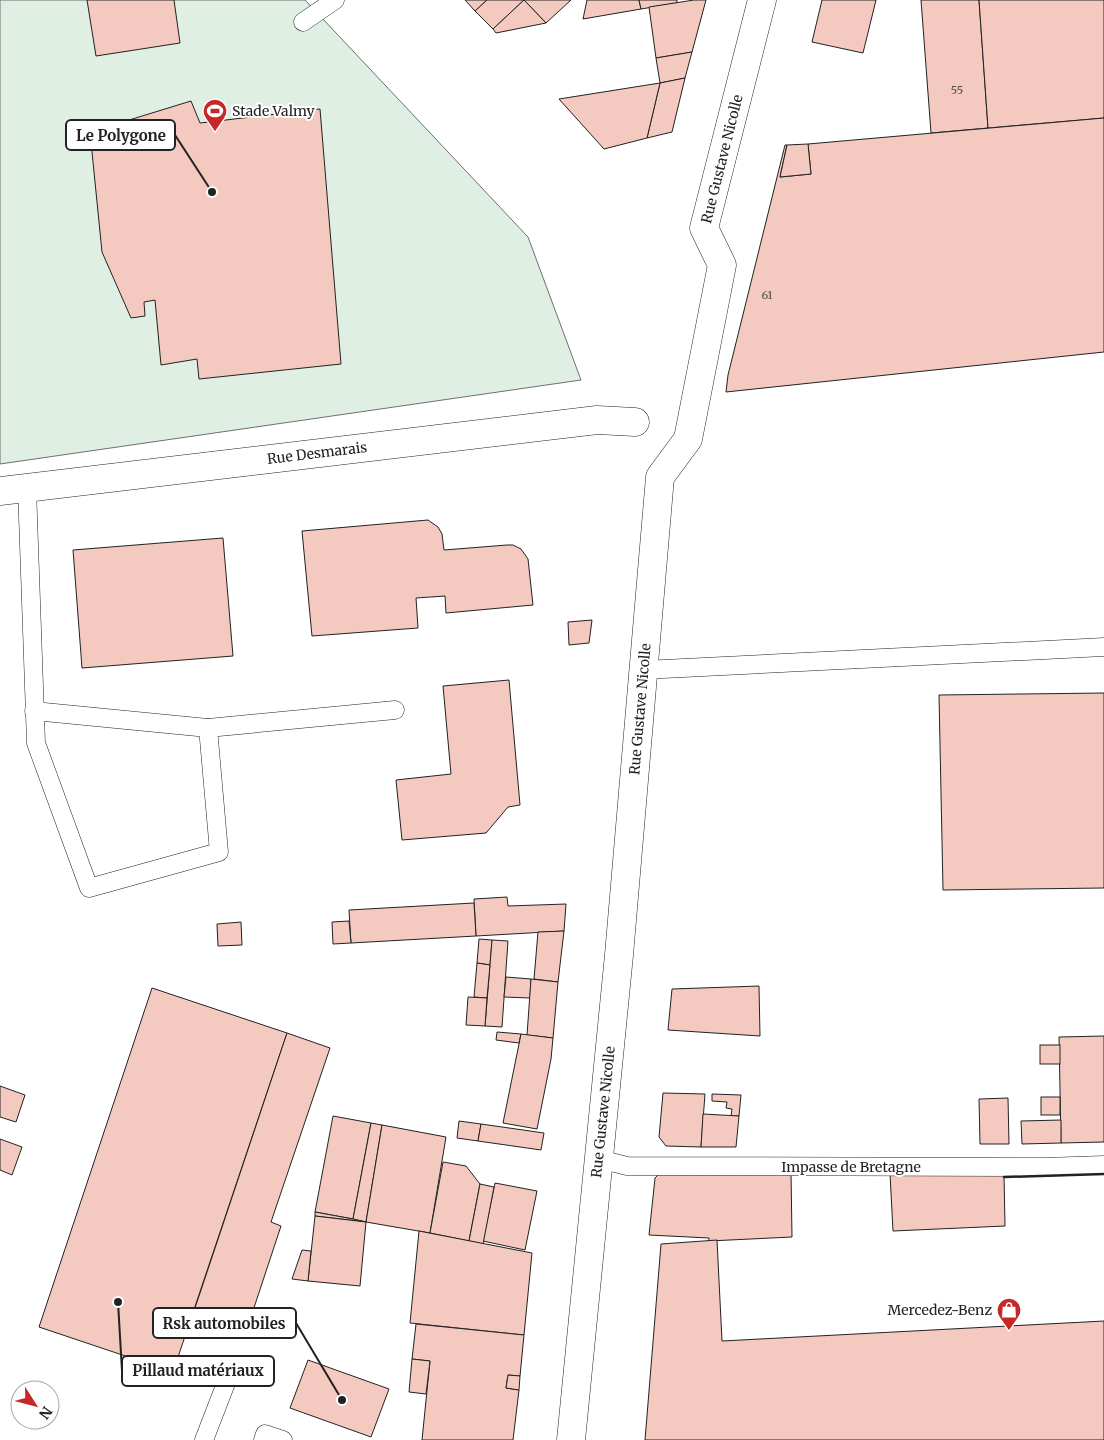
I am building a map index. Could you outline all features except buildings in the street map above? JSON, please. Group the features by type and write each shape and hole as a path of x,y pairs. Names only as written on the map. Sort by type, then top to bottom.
{"street":[{"name":"Rue Gustave Nicolle","path":"572,1440 660,477 688,439 722,265 704,228 762,0"},
{"name":"Rue Desmarais","path":"0,491 597,420 635,422"}],"lane":[{"path":"303,22 335,0"},
{"path":"26,488 36,743 89,888 219,852 208,728"},
{"path":"643,670 1104,647"},
{"path":"34,710 208,728 395,710"},
{"name":"Impasse de Bretagne","path":"599,1159 627,1166 1044,1167 1104,1165"},
{"path":"204,1440 233,1365"},
{"path":"263,1440 266,1434 283,1440"}],"green space":[{"name":"Stade Valmy","path":"0,0 305,0 528,237 581,380 0,464"}],"wall":[{"path":"1004,1177 1104,1174"}],"place":[{"name":"Stade Valmy","path":"215,132"},
{"name":"Le Polygone","path":"212,192"},
{"name":"Pillaud matériaux","path":"118,1302"},
{"name":"Mercedez-Benz","path":"1009,1331"},
{"name":"Rsk automobiles","path":"342,1400"}]}
